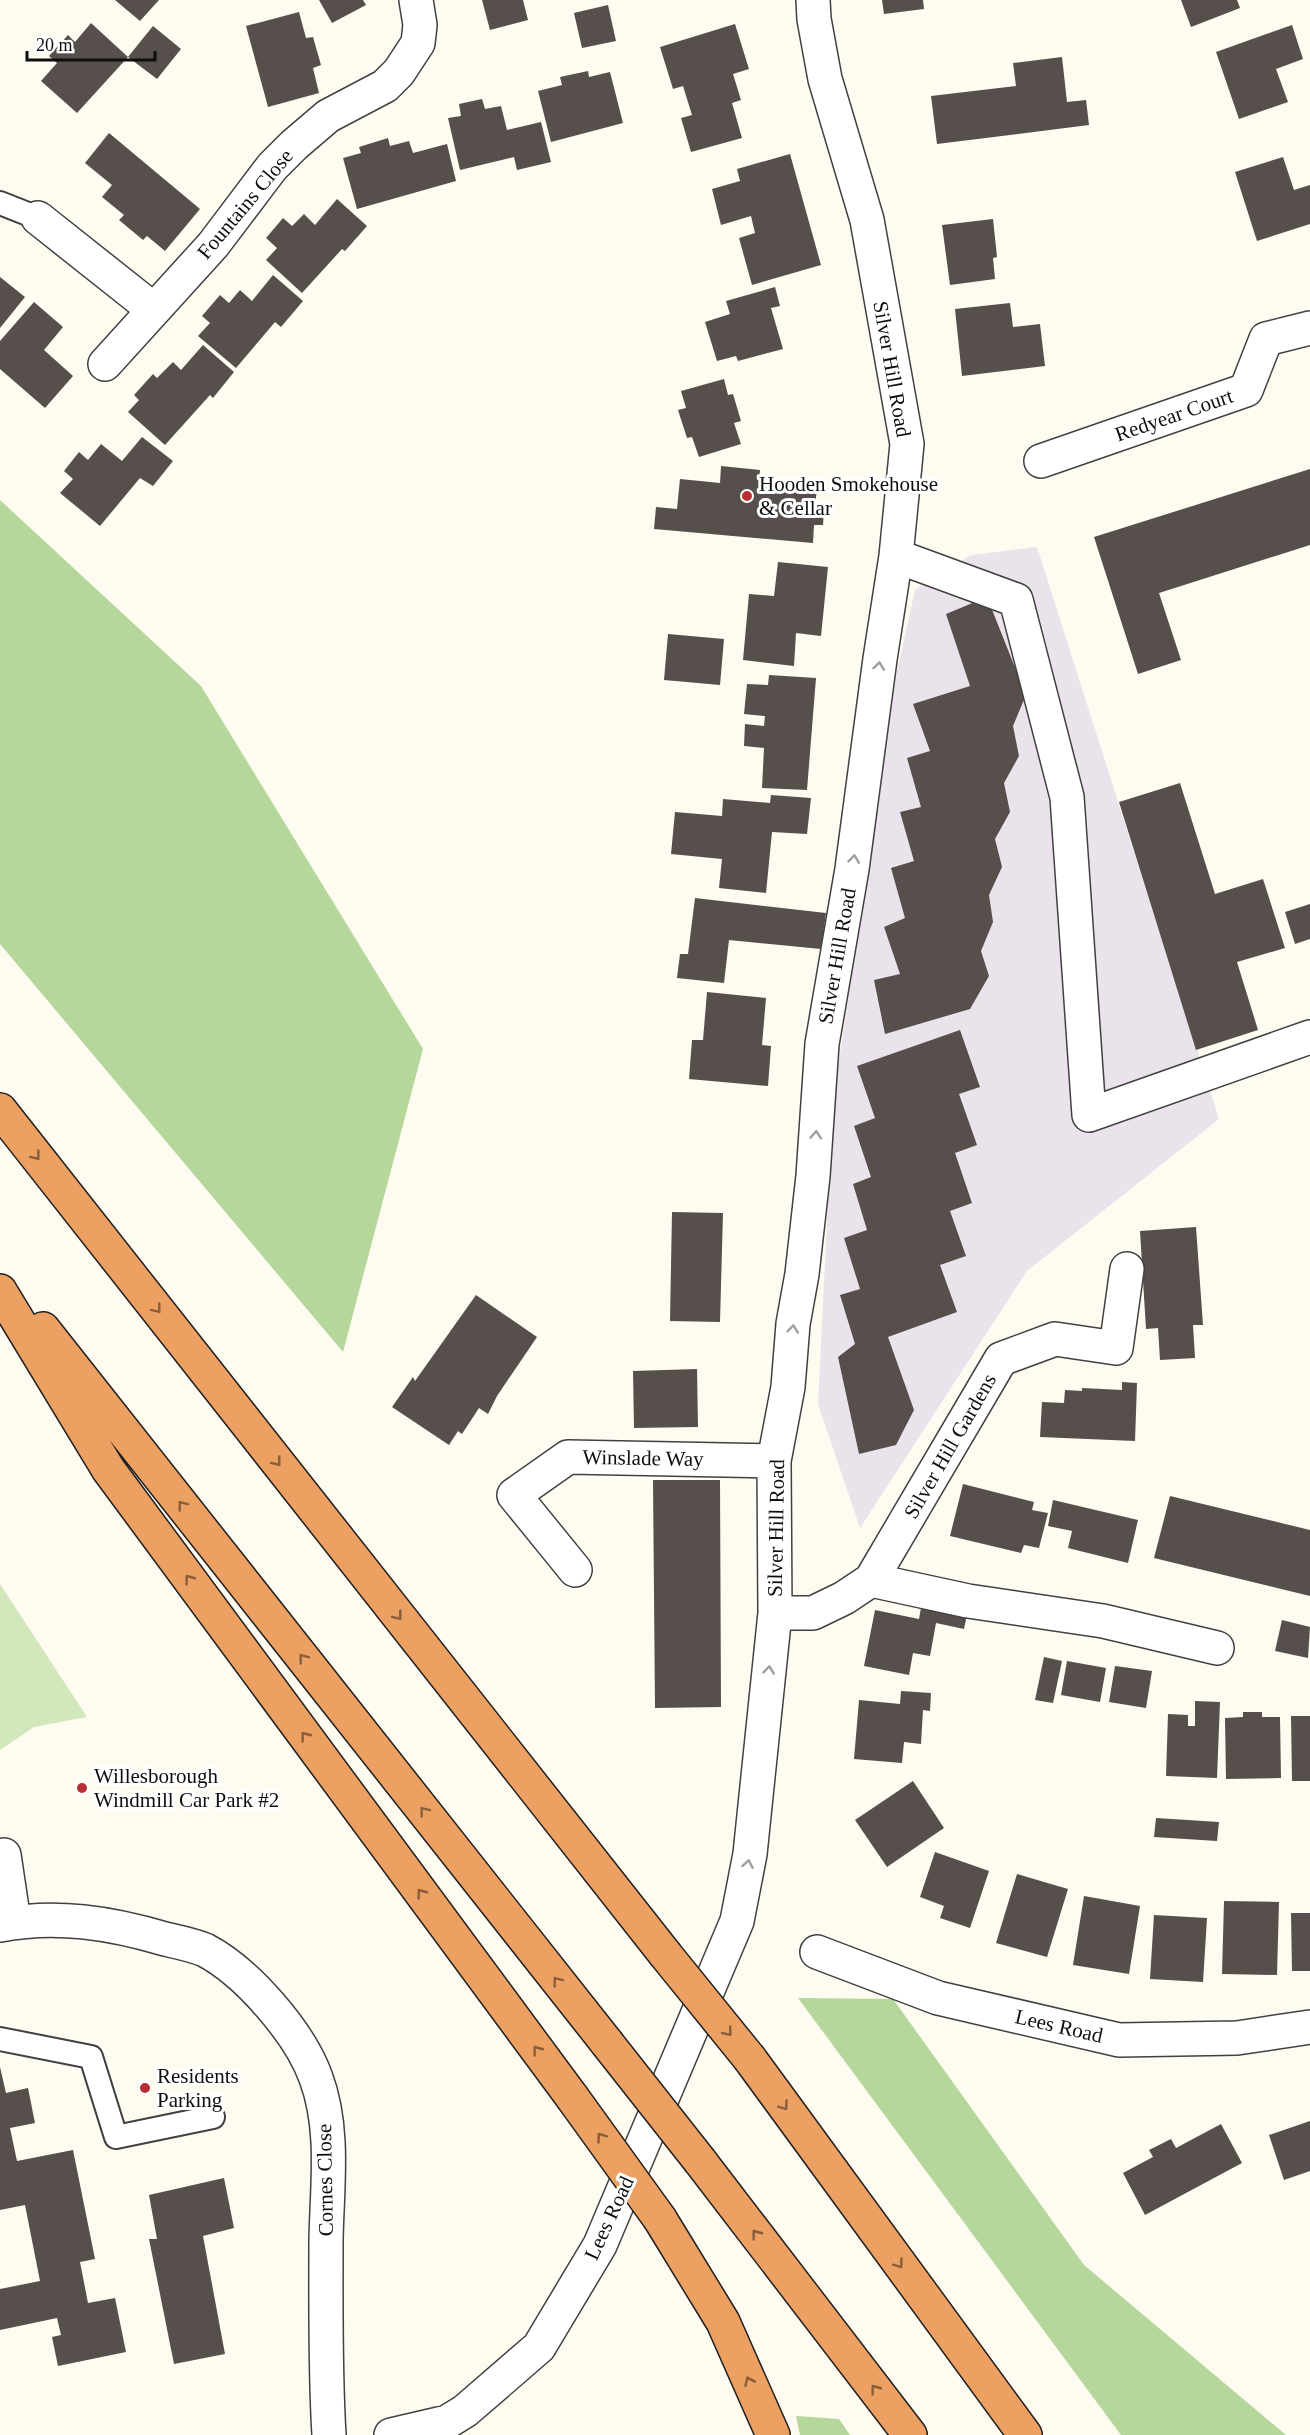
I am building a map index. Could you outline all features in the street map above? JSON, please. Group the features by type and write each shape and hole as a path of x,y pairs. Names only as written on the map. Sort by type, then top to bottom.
{"highway":[{"path":"0,1110 750,2059 1025,2435"},
{"path":"0,1274 700,2161 910,2435"},
{"path":"0,1292 108,1469 660,2219 723,2322 773,2435"}],"street":[{"name":"Fountains Close","path":"105,364 213,245 272,167 294,145 328,116 385,86 399,72 418,43 420,25 416,0"},
{"name":"Silver Hill Road","path":"737,1921 750,1854 775,1613 774,1461 788,1387 793,1324 802,1274 813,1176 822,1044 852,869 896,556 907,444 867,220 825,79 814,19 813,0"},
{"path":"38,218 154,310"},
{"name":"Redyear Court","path":"1041,461 1246,390 1266,339 1310,328"},
{"path":"896,556 1016,600 1067,797 1089,1115 1310,1037"},
{"name":"Silver Hill Gardens","path":"775,1613 813,1613 844,1598 872,1580 1001,1359 1055,1340 1116,1348 1127,1269"},
{"name":"Winslade Way","path":"575,1570 514,1495 568,1457 774,1461"},
{"path":"872,1580 968,1601 1103,1621 1217,1648"},
{"name":"Cornes Close","path":"3,1847 7,1923 78,1920 128,1928 204,1950 252,1984 291,2031 316,2077 328,2137 326,2372 329,2435"},
{"name":"Lees Road","path":"391,2435 447,2422 465,2411 539,2347 600,2245 737,1921"},
{"name":"Lees Road","path":"818,1953 938,1998 1119,2040 1237,2038 1310,2027"}],"lane":[{"path":"0,203 38,218"},
{"path":"0,2039 91,2057 116,2137 213,2116"}],"shaded area":[{"path":"1037,547 1219,1119 1027,1271 860,1528 818,1404 833,1101 896,676 915,590 971,555"}],"green space":[{"path":"0,500 201,686 423,1049 343,1352 0,944"},
{"path":"0,1584 87,1717 34,1727 0,1750"},
{"path":"798,1998 893,1999 1084,2265 1286,2435 1121,2435"},
{"path":"796,2416 839,2419 850,2435 800,2435"}],"building":[{"path":"115,0 159,0 140,21"},
{"path":"319,0 363,0 366,5 332,23"},
{"path":"482,0 523,0 528,20 490,30"},
{"path":"882,0 923,0 924,9 884,14"},
{"path":"1181,0 1237,0 1240,8 1191,27"},
{"path":"608,5 616,41 582,48 574,13"},
{"path":"299,12 306,38 313,37 321,65 313,68 319,93 268,107 246,26"},
{"path":"91,23 128,57 77,113 41,81 57,63 49,56 68,35 75,42"},
{"path":"735,24 749,69 733,74 741,100 732,103 742,138 691,152 681,118 692,115 683,86 673,89 660,47"},
{"path":"1292,25 1303,59 1276,69 1288,102 1239,119 1216,52"},
{"path":"153,26 181,49 157,79 128,57"},
{"path":"1062,57 1067,102 1086,100 1089,125 937,144 931,96 1016,86 1013,63"},
{"path":"588,71 589,77 610,72 623,123 551,142 538,91 562,85 560,77"},
{"path":"482,99 485,109 501,106 507,130 541,122 551,162 517,170 514,157 460,170 448,118 461,116 459,104"},
{"path":"109,133 200,209 165,251 147,236 143,240 119,220 124,215 102,197 112,185 85,163"},
{"path":"388,138 390,146 409,141 413,153 447,144 456,181 357,209 343,158 361,153 359,147"},
{"path":"790,154 821,265 752,285 739,238 755,233 751,216 721,225 712,189 740,181 737,169"},
{"path":"1283,157 1294,190 1310,185 1310,224 1257,241 1235,172"},
{"path":"337,199 367,226 345,251 342,249 302,293 266,260 277,248 266,238 283,218 292,226 304,214 315,225"},
{"path":"993,219 997,257 993,258 995,279 950,285 942,225"},
{"path":"273,275 303,301 281,327 275,322 236,368 198,336 210,323 202,316 220,295 229,303 240,290 252,301"},
{"path":"0,277 25,297 0,328"},
{"path":"775,287 780,306 771,308 783,349 738,361 736,356 717,361 705,322 730,314 726,301"},
{"path":"34,302 63,327 44,350 73,376 45,408 0,369 0,341"},
{"path":"1010,303 1013,327 1040,324 1045,366 962,376 955,309"},
{"path":"203,345 234,372 213,398 210,395 165,445 128,412 139,400 134,395 153,374 157,378 173,362 181,370"},
{"path":"724,379 728,395 733,394 741,421 734,423 741,444 699,457 692,437 687,438 678,410 686,408 681,391"},
{"path":"142,437 173,461 153,486 140,478 100,526 60,493 73,479 64,471 79,452 88,460 101,444 122,461"},
{"name":"Hooden Smokehouse & Cellar","path":"721,466 760,470 759,480 817,486 815,509 824,510 823,525 814,525 813,543 654,529 656,507 677,509 680,479 720,483"},
{"path":"1310,469 1310,545 1159,593 1181,660 1138,674 1094,537"},
{"path":"778,562 828,567 821,636 796,633 794,666 743,660 749,594 774,596"},
{"path":"987,597 1026,695 1013,726 1019,756 1004,783 1010,812 995,839 1002,867 989,895 993,922 981,951 989,976 970,1009 885,1034 874,980 900,974 884,927 905,918 891,868 914,861 900,812 921,807 907,758 930,751 913,704 970,686 946,614"},
{"path":"668,634 724,639 720,685 664,680"},
{"path":"769,675 816,678 807,790 762,788 764,748 744,746 745,724 764,726 765,716 744,714 747,684 768,685"},
{"path":"1180,783 1215,894 1263,879 1285,948 1237,962 1258,1030 1196,1050 1119,802"},
{"path":"771,795 811,798 807,834 772,832 766,893 719,888 722,859 671,854 675,812 722,816 723,799 770,803"},
{"path":"695,898 826,913 821,949 729,940 724,983 677,978 680,954 688,954"},
{"path":"1310,904 1310,939 1295,944 1285,912"},
{"path":"707,992 766,998 762,1045 771,1046 768,1086 689,1079 692,1040 703,1040"},
{"path":"960,1030 980,1087 959,1094 977,1145 955,1153 972,1203 950,1211 966,1256 940,1265 957,1312 888,1337 914,1410 896,1445 859,1454 838,1357 855,1344 840,1295 860,1289 844,1238 867,1230 853,1184 871,1177 854,1126 875,1118 857,1066"},
{"path":"672,1212 723,1213 720,1322 670,1321"},
{"path":"1196,1227 1203,1325 1193,1325 1195,1358 1160,1360 1158,1328 1146,1329 1140,1231"},
{"path":"476,1295 537,1337 497,1396 488,1414 479,1408 462,1434 458,1431 449,1445 392,1407 413,1377 415,1381"},
{"path":"697,1369 698,1427 634,1428 633,1371"},
{"path":"1122,1382 1137,1383 1135,1441 1040,1437 1042,1402 1064,1403 1065,1390 1082,1391 1082,1388 1122,1390"},
{"path":"653,1480 720,1480 721,1707 655,1708"},
{"path":"963,1484 1034,1502 1032,1510 1048,1513 1039,1548 1024,1545 1021,1553 950,1536"},
{"path":"1170,1496 1310,1530 1310,1596 1154,1558"},
{"path":"1053,1500 1138,1520 1128,1563 1068,1548 1072,1531 1048,1526"},
{"path":"922,1602 968,1610 964,1629 936,1623 930,1656 913,1653 909,1675 864,1666 875,1610 919,1619"},
{"path":"1282,1620 1310,1627 1308,1658 1275,1651"},
{"path":"1044,1657 1062,1661 1053,1703 1035,1700"},
{"path":"1067,1661 1106,1668 1100,1702 1061,1695"},
{"path":"1115,1666 1152,1671 1146,1708 1109,1702"},
{"path":"901,1691 931,1693 930,1711 923,1710 921,1744 904,1742 902,1763 854,1759 859,1700 900,1704"},
{"path":"1195,1701 1220,1702 1217,1778 1166,1776 1168,1714 1188,1715 1188,1726 1195,1726"},
{"path":"1243,1712 1262,1712 1262,1717 1280,1717 1281,1778 1226,1779 1225,1718 1243,1717"},
{"path":"1291,1716 1310,1716 1310,1781 1292,1781"},
{"path":"913,1781 944,1828 887,1867 855,1820"},
{"path":"1156,1818 1219,1822 1217,1841 1154,1837"},
{"path":"935,1852 989,1871 970,1928 940,1918 944,1906 920,1897"},
{"path":"1017,1874 1068,1889 1047,1957 996,1943"},
{"path":"1084,1896 1140,1906 1129,1974 1073,1965"},
{"path":"1224,1901 1279,1902 1277,1975 1222,1974"},
{"path":"1291,1913 1310,1913 1310,1971 1292,1971"},
{"path":"1154,1915 1207,1918 1203,1982 1150,1979"},
{"path":"0,2067 6,2093 28,2088 35,2123 10,2128 17,2161 73,2150 95,2259 80,2262 88,2303 115,2298 126,2352 58,2366 52,2337 61,2335 57,2318 0,2330 0,2289 40,2281 25,2205 0,2210"},
{"path":"1310,2121 1310,2171 1284,2180 1269,2135"},
{"path":"1221,2124 1242,2163 1145,2215 1123,2173 1153,2157 1149,2150 1171,2139 1176,2148"},
{"path":"224,2178 234,2228 203,2236 225,2354 174,2364 149,2239 157,2239 149,2195"}],"place":[{"name":"Hooden Smokehouse & Cellar","path":"747,496"},
{"name":"Willesborough Windmill Car Park #2","path":"82,1788"},
{"name":"Residents Parking","path":"145,2088"}]}
